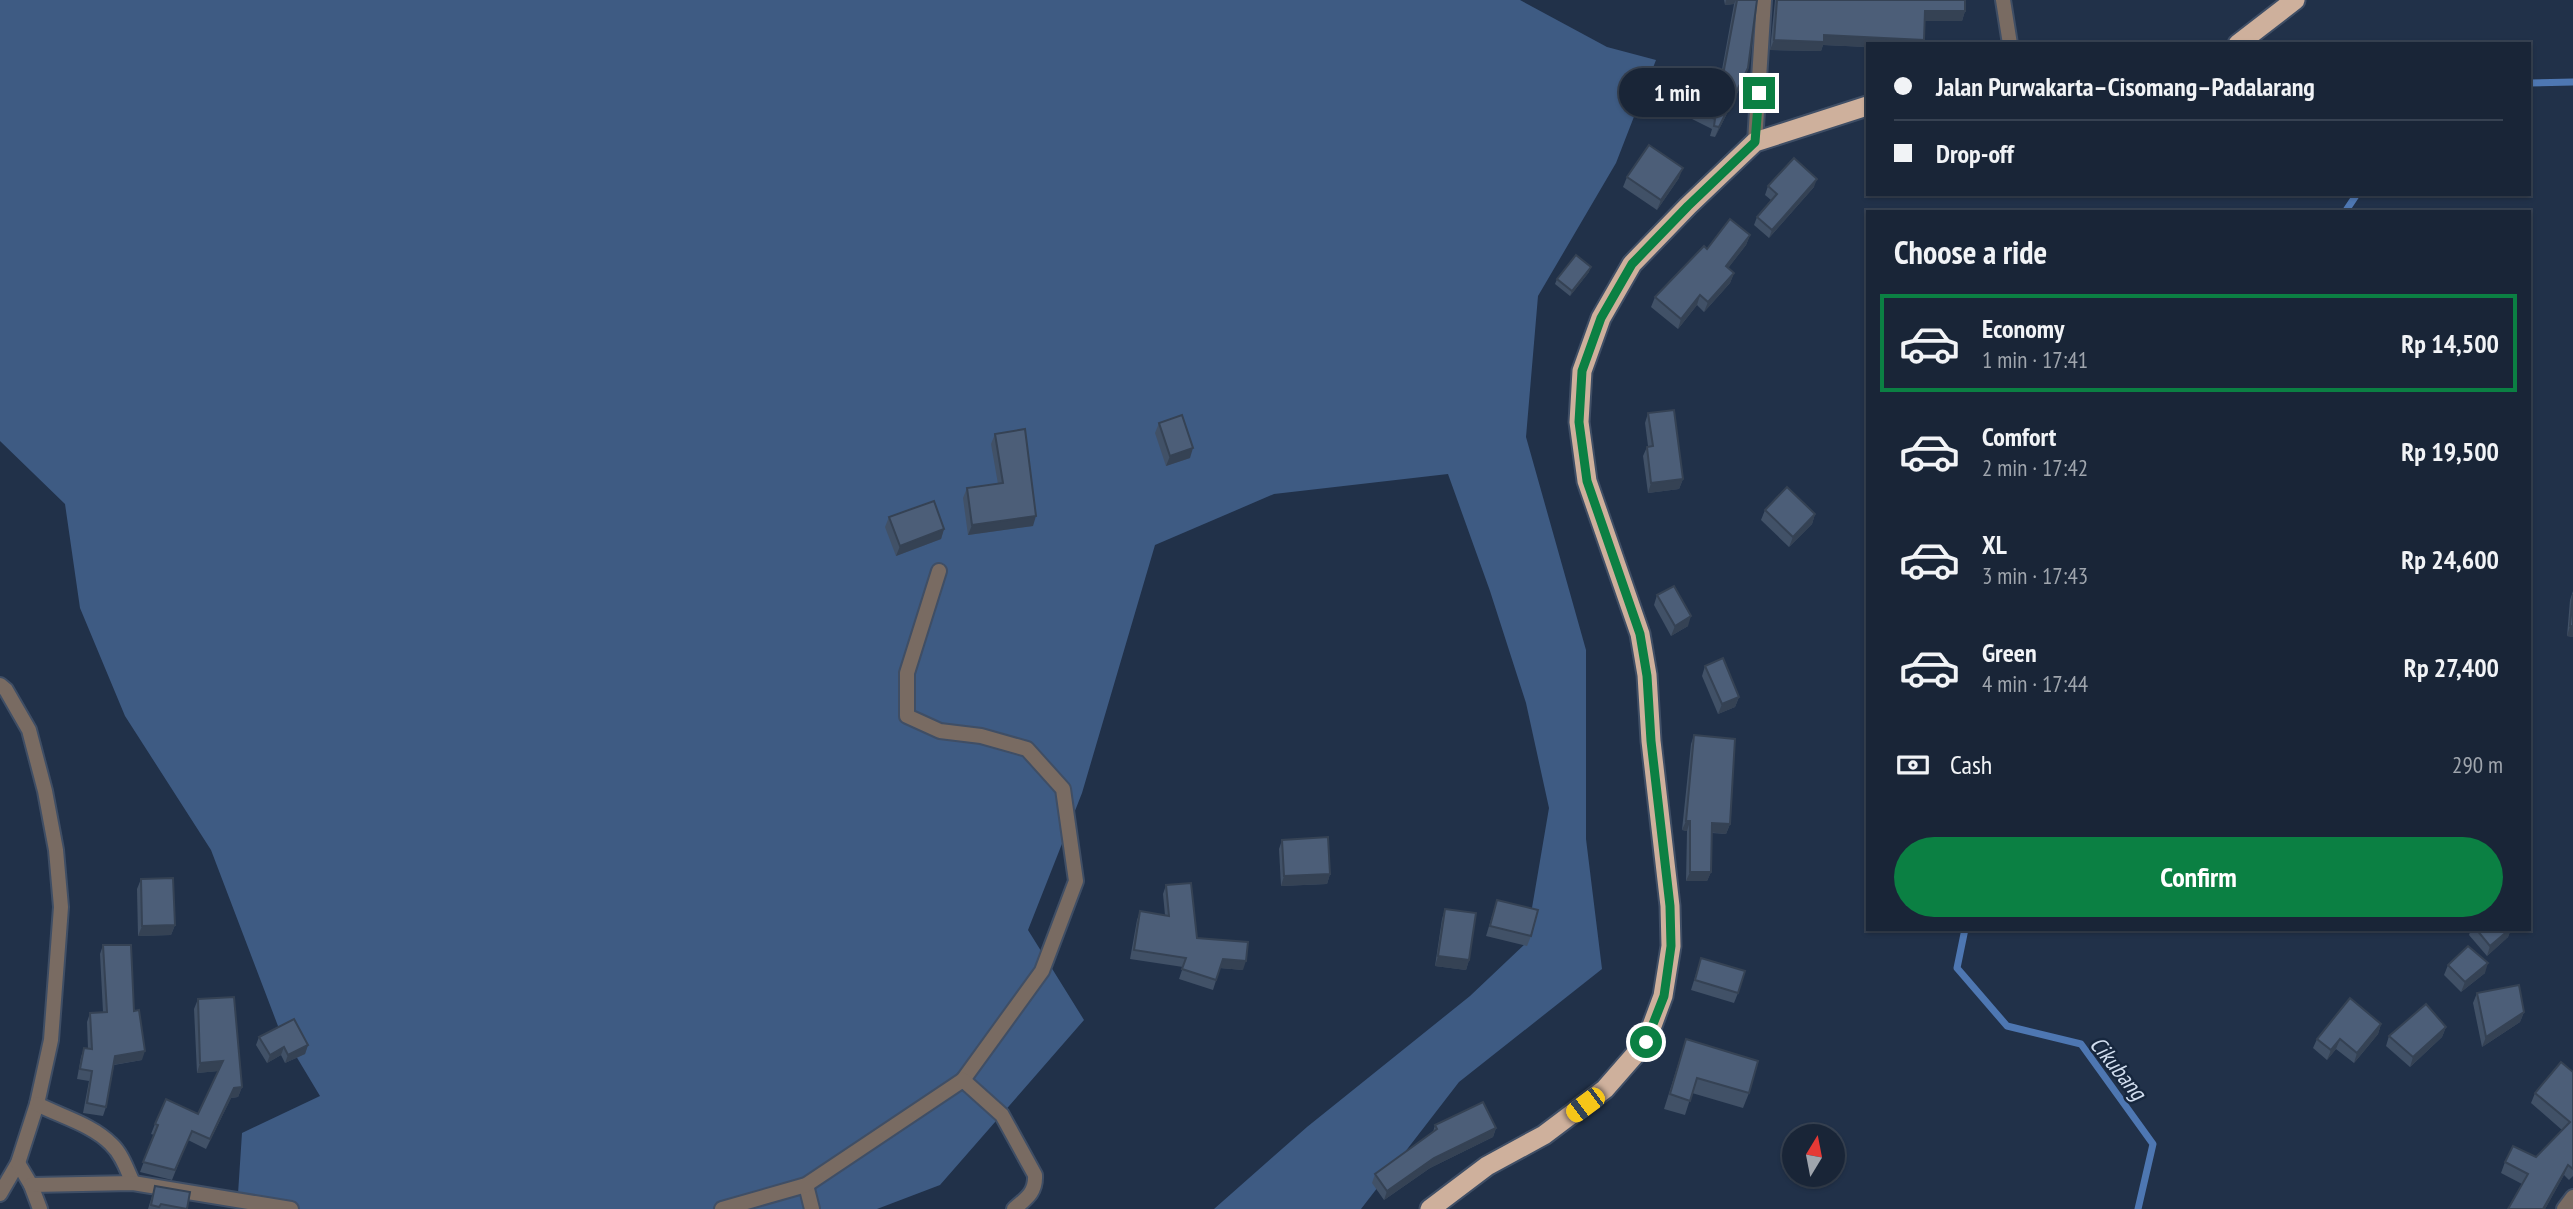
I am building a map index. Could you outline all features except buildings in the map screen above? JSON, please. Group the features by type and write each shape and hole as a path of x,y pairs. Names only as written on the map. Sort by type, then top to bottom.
{"highway":[{"path":"2241,42 2295,0"},
{"path":"1430,1209 1487,1166 1544,1135 1605,1089 1646,1042 1664,996 1671,946 1670,906 1651,741 1647,676 1640,634 1587,481 1579,422 1582,371 1601,318 1632,264 1755,142 1866,106"}],"street":[{"path":"1755,142 1763,0"},
{"path":"2003,0 2010,42"},
{"path":"722,1209 806,1185 963,1080 1042,971 1076,881 1063,789 1027,749 981,736 940,731 907,716 907,673 939,572"},
{"path":"0,685 6,690 29,730 45,791 57,861 61,907 51,1040 37,1104 18,1163 0,1194"},
{"path":"963,1080 1002,1115 1035,1175 1036,1185 1032,1194 1014,1209"},
{"path":"37,1104 99,1133 112,1144 133,1183"},
{"path":"18,1163 31,1185 40,1209"},
{"path":"31,1185 133,1183 291,1209"},
{"path":"806,1185 812,1209"},
{"path":"2564,1209 2573,1197"}],"shaded area":[{"path":"0,0 1520,0 1607,47 1656,60 1616,163 1538,296 1526,437 1586,650 1586,839 1602,969 1459,1082 1361,1209 1214,1209 1307,1127 1470,996 1526,943 1549,808 1526,703 1448,474 1274,494 1155,545 1082,793 1028,930 1084,1020 940,1185 877,1209 237,1209 242,1133 320,1096 278,1026 211,850 125,716 80,608 65,504 0,441"}],"waterway":[{"name":"Cikubang","path":"2531,83 2573,82"},
{"name":"Cikubang","path":"2346,210 2356,196"},
{"name":"Cikubang","path":"1965,931 1957,968 2007,1026 2081,1044 2153,1144 2138,1209"}],"route":[{"path":"1646,1042 1664,996 1671,946 1670,906 1651,741 1647,676 1640,634 1587,481 1579,422 1582,371 1601,318 1632,264 1755,142 1759,93"}]}
